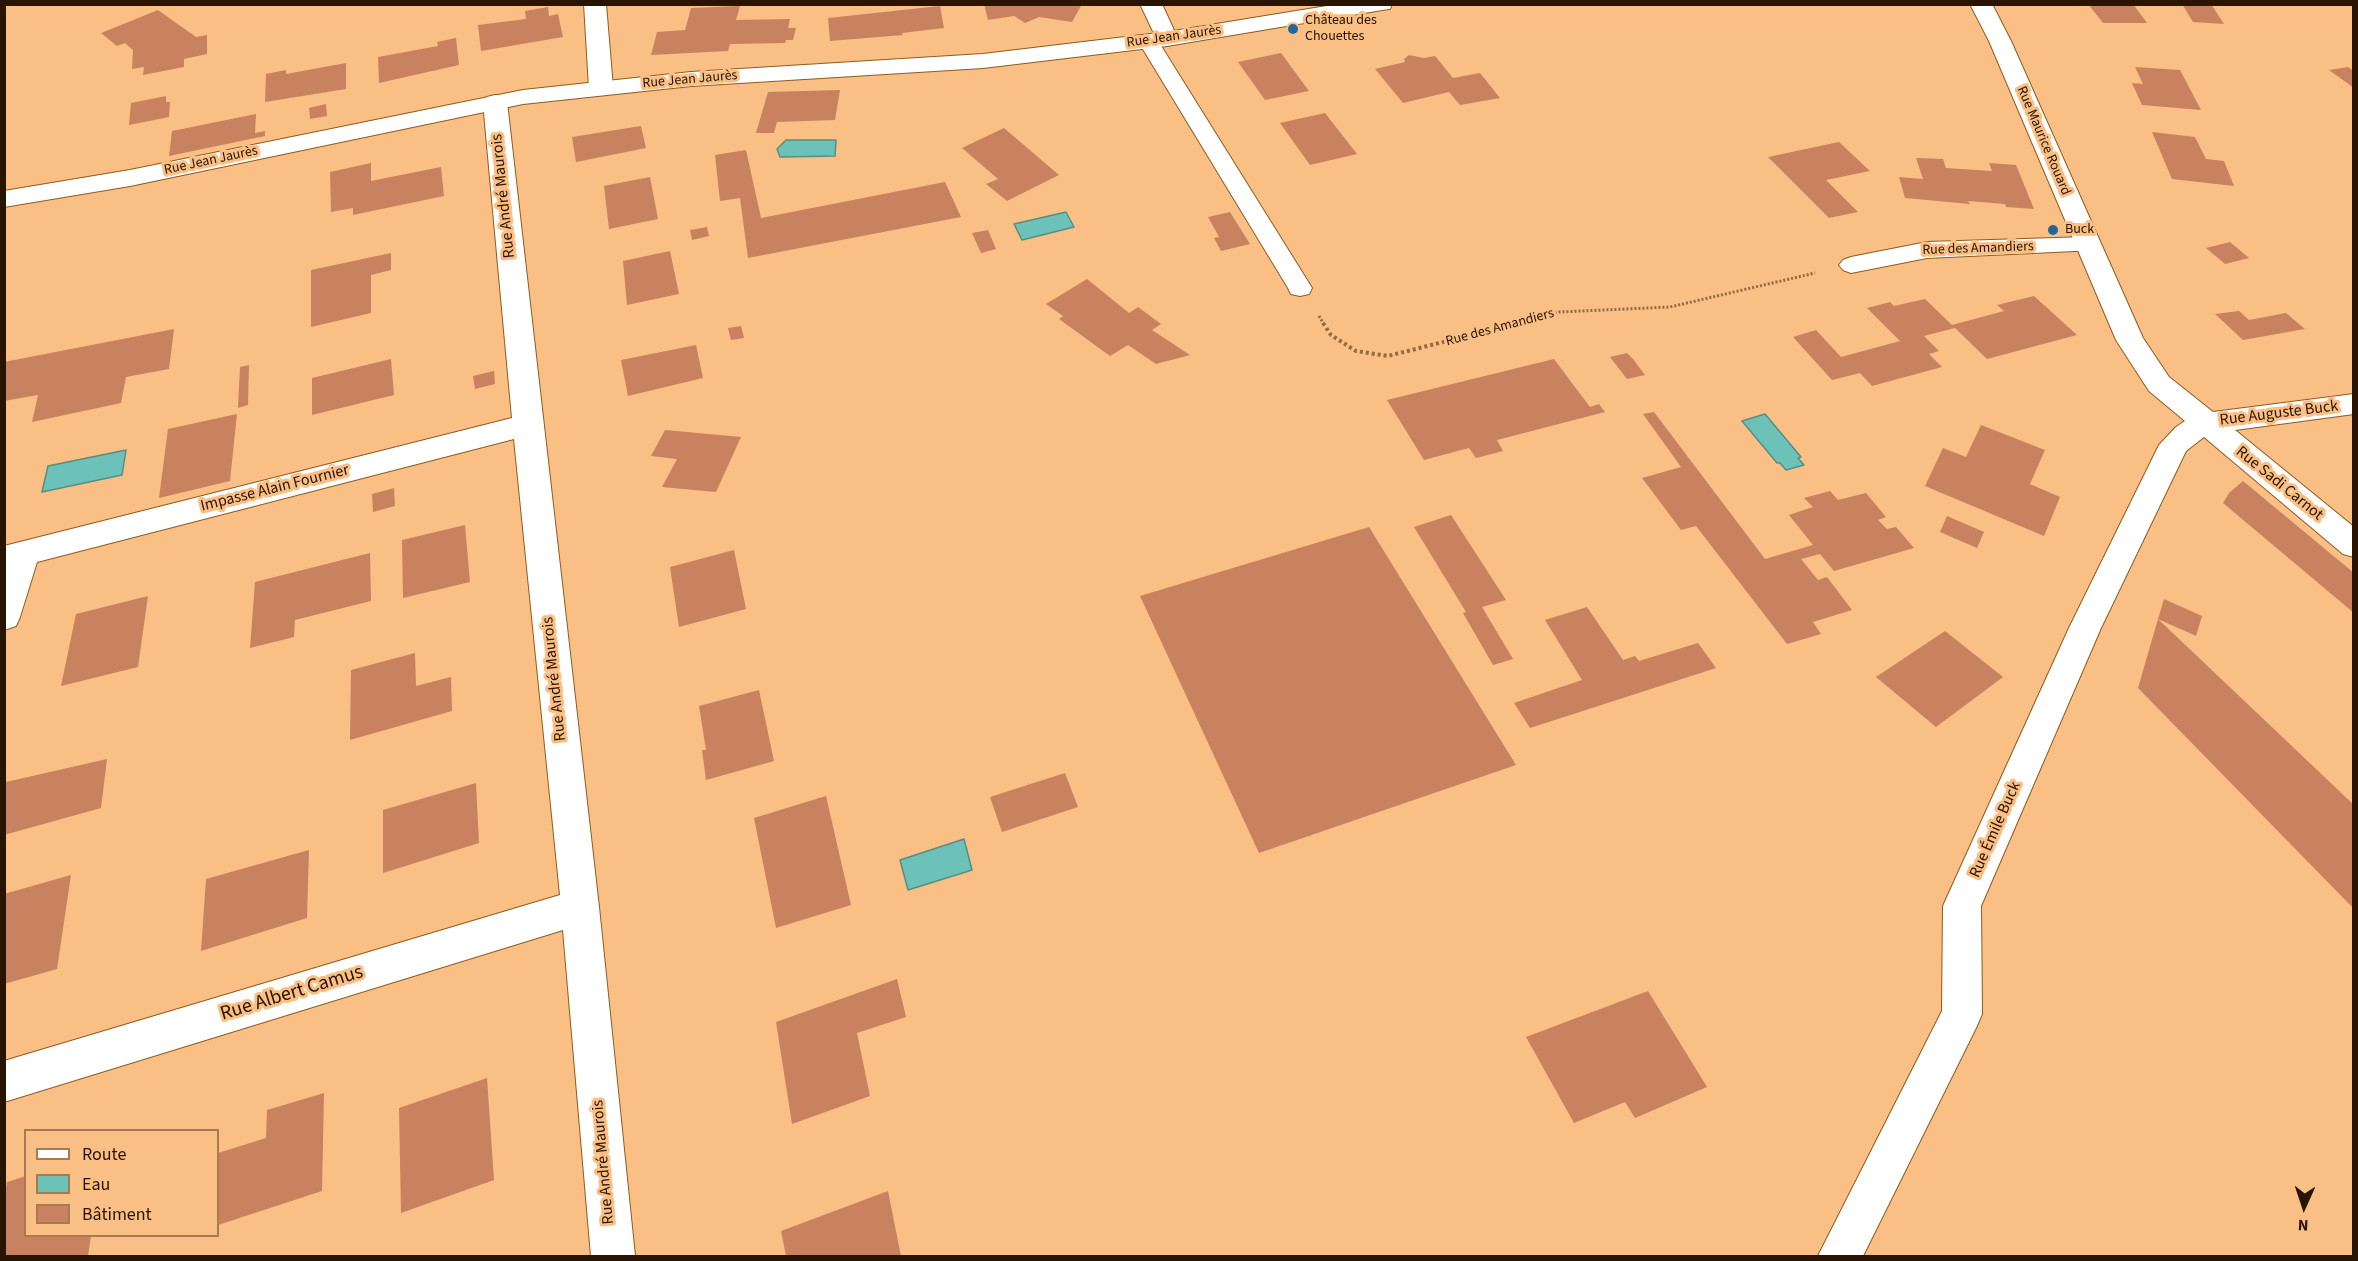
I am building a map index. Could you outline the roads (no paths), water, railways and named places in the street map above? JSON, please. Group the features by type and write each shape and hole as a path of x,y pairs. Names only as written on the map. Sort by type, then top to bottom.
{"street":[{"path":"595,4 601,88"},
{"path":"1151,4 1157,40"},
{"name":"Rue Jean Jaurès","path":"4,198 130,178 495,102 691,79 983,61 1157,40 1382,4"},
{"name":"Rue Maurice Rouard","path":"1981,4 2000,42 2130,340 2159,384 2205,424"},
{"name":"Rue André Maurois","path":"495,102 527,425 580,907 613,1257"},
{"name":"Rue Auguste Buck","path":"2205,424 2354,404"},
{"name":"Rue Sadi Carnot","path":"2205,424 2354,545"},
{"name":"Rue Émile Buck","path":"1840,1257 1962,1014 1962,906 2085,628 2174,445 2205,424"},
{"name":"Impasse Alain Fournier","path":"4,617 14,556 527,425"},
{"name":"Rue Albert Camus","path":"4,1082 580,907"}],"lane":[{"path":"1157,40 1300,288"},
{"name":"Rue des Amandiers","path":"1851,265 1927,250 2088,245"}],"water":[{"path":"786,140 836,140 835,156 780,157 777,149"},
{"path":"1066,212 1074,227 1022,240 1014,224"},
{"path":"1765,414 1801,457 1798,458 1804,465 1786,470 1780,463 1777,463 1742,421"},
{"path":"126,450 122,475 42,492 48,466"},
{"path":"964,839 972,870 908,890 900,860"}],"place":[{"name":"Château des Chouettes","path":"1293,29"},
{"name":"Buck","path":"2053,230"}]}
